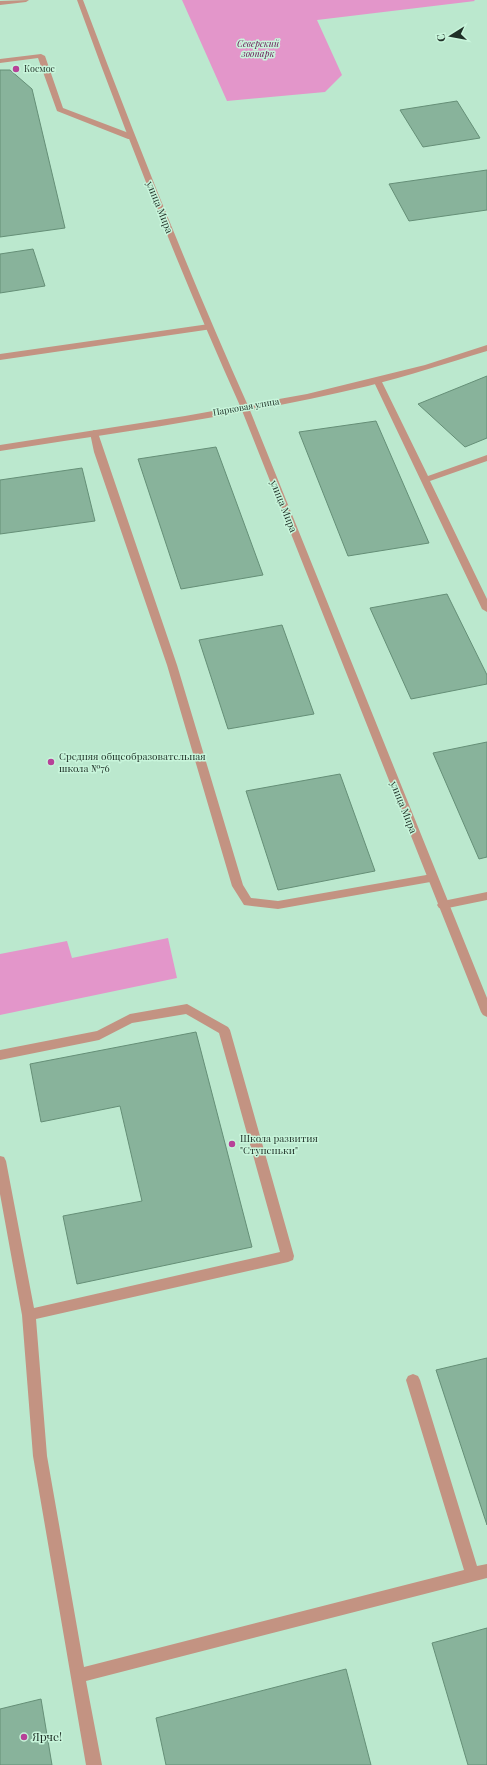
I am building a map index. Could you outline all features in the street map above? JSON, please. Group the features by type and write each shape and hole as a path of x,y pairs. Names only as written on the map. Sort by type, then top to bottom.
{"street":[{"path":"0,3 26,0"},
{"name":"улица Мира","path":"80,0 131,137 209,327 245,408 432,878 487,1012"},
{"path":"0,61 40,56 60,109 131,137"},
{"path":"0,357 209,327"},
{"name":"Парковая улица","path":"0,448 245,408 378,380 487,348"},
{"path":"378,380 487,609"},
{"path":"94,433 99,452 172,665 238,886 248,902 278,905 432,878"},
{"path":"425,480 487,458"},
{"path":"443,905 487,896"},
{"path":"0,1055 99,1035 130,1019 187,1009 224,1030 288,1256 29,1315"},
{"path":"0,1161 29,1315 40,1456 94,1765"},
{"path":"78,1676 480,1573 413,1380"}],"green space":[{"name":"Северский зоопарк","path":"182,0 475,1 317,20 342,75 325,92 227,101"},
{"path":"168,938 177,978 0,1015 0,954 67,941 72,958"}],"building":[{"path":"0,70 10,70 32,89 65,228 0,237"},
{"path":"457,101 480,138 423,147 400,110"},
{"path":"487,170 487,210 409,221 389,184"},
{"path":"33,249 45,286 0,293 0,254"},
{"path":"487,376 487,438 465,447 418,404"},
{"path":"376,421 429,543 348,556 299,432"},
{"path":"216,447 263,575 181,589 138,459"},
{"path":"82,468 95,521 0,534 0,480"},
{"path":"447,594 487,675 487,684 411,699 370,608"},
{"path":"282,625 314,714 228,729 199,640"},
{"path":"487,742 487,857 479,859 433,753"},
{"path":"340,774 375,871 278,890 246,791"},
{"path":"196,1032 252,1247 77,1284 63,1216 142,1201 120,1106 41,1122 30,1064"},
{"path":"487,1358 487,1525 436,1370"},
{"path":"487,1628 487,1765 468,1765 432,1643"},
{"path":"346,1669 371,1765 166,1765 156,1718"},
{"name":"Ярче!","path":"41,1699 52,1765 0,1765 0,1709"}],"place":[{"name":"Космос","path":"16,69"},
{"name":"Средняя общеобразовательная школа №76","path":"51,762"},
{"name":"Школа развития \"Ступеньки\"","path":"232,1144"},
{"name":"Ярче!","path":"24,1737"}]}
